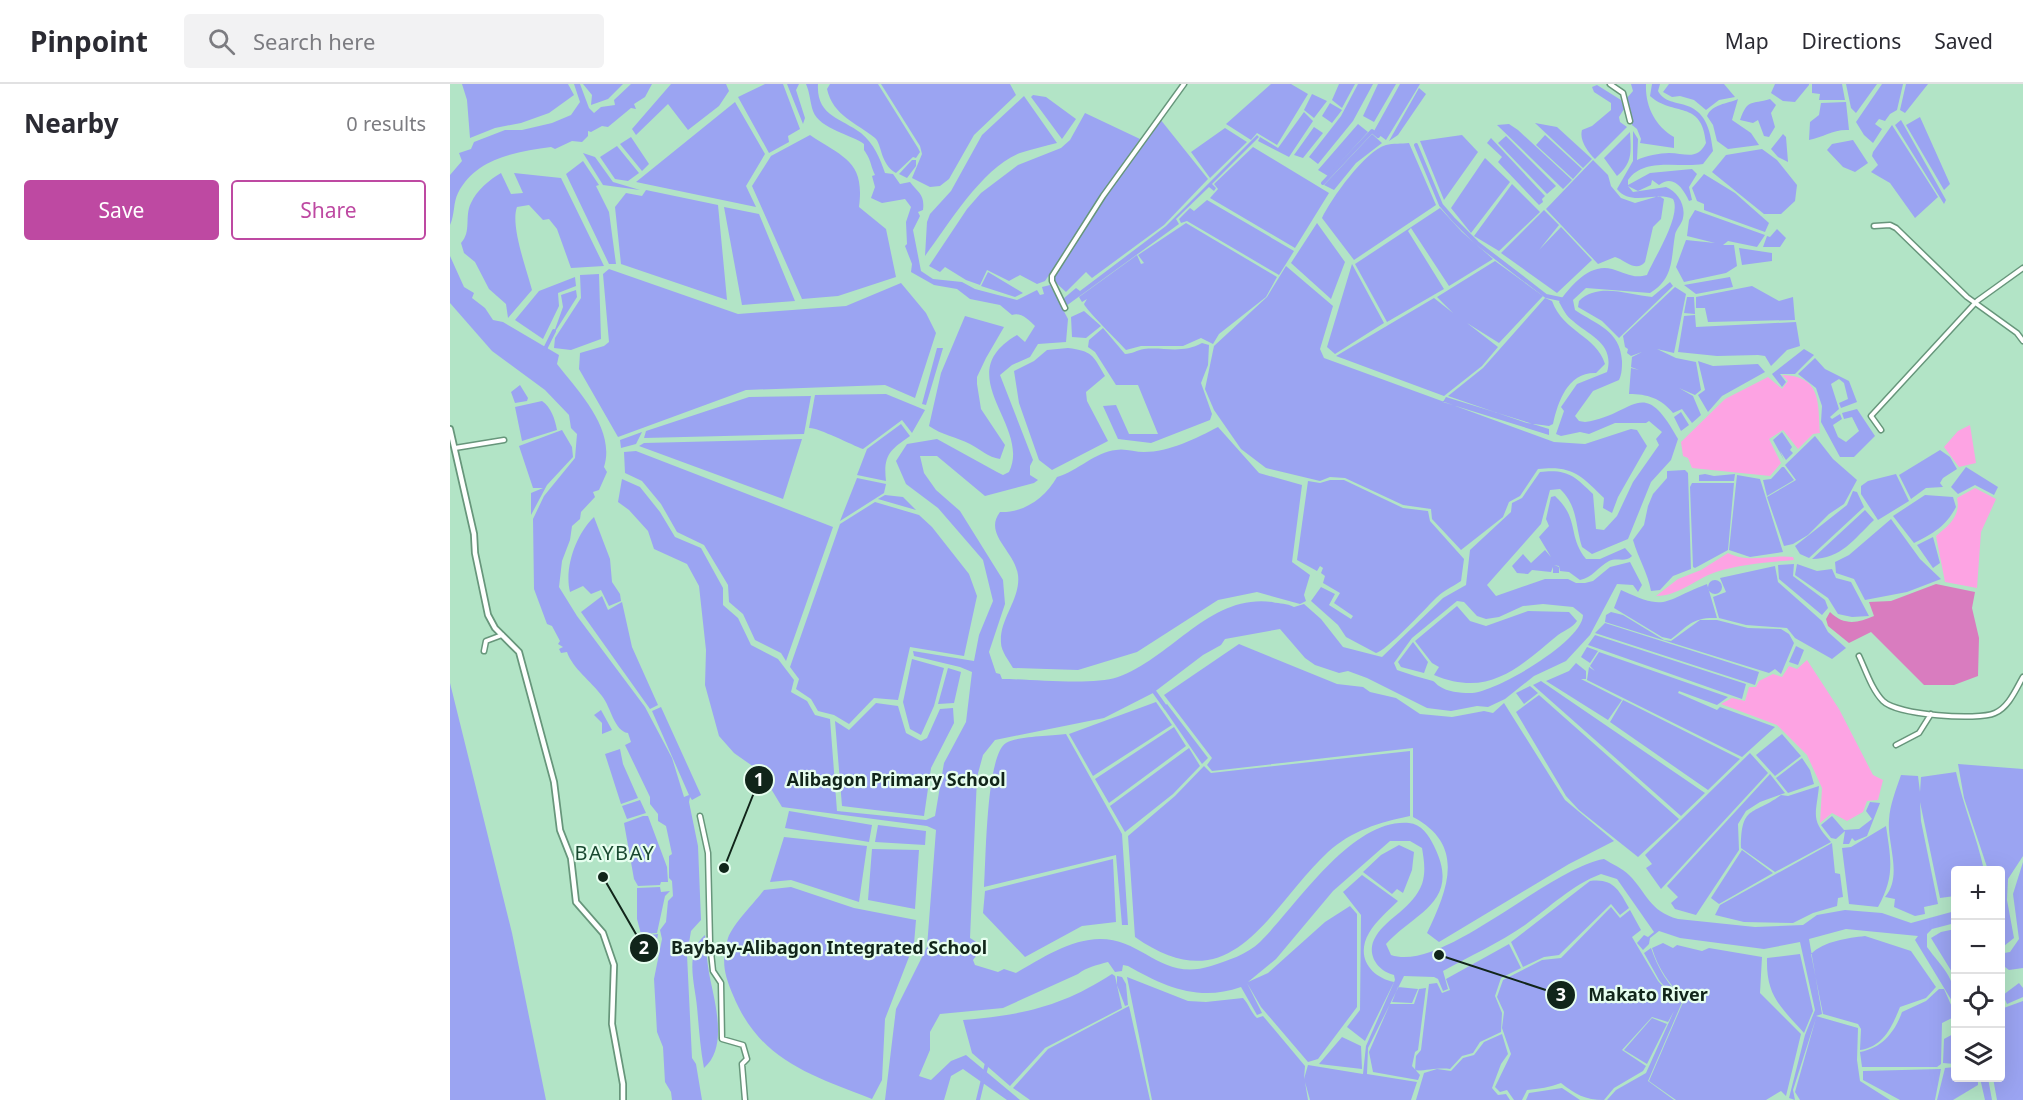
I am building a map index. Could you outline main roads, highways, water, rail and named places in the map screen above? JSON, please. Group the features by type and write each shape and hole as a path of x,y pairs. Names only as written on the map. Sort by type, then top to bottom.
{"water":[{"path":"462,84 568,84 574,95 549,113 521,123 495,128 470,138 467,100"},
{"path":"574,84 580,84 589,108 594,113 601,107 615,105 614,100 631,84 652,84 645,97 634,104 636,109 631,108 608,127 602,126 591,132 588,131 588,136 582,142 572,141 555,149 551,147 524,151 486,164 466,181 458,193 450,225 450,175 462,161 459,153 471,149 474,142 505,130 522,130 552,123 571,115 580,102"},
{"path":"583,84 623,84 608,99 591,105 592,95"},
{"path":"671,84 726,84 729,91 719,106 688,130 668,104 636,135 632,129"},
{"path":"765,84 783,84 800,129 788,136 789,142 769,153 738,97"},
{"path":"787,84 799,84 796,90 805,118 803,124"},
{"path":"806,84 818,84 818,95 825,110 866,137 876,151 885,173 893,174 900,184 910,182 920,194 923,200 923,210 918,212 920,216 913,230 921,271 933,279 962,282 975,289 1017,300 1037,290 1040,295 1044,294 1042,287 1050,285 1068,319 1066,342 1038,344 1030,357 1012,365 1000,375 1033,460 1030,475 1038,480 985,496 937,456 920,456 924,473 936,490 960,511 1003,580 1005,604 989,652 996,673 1000,674 1002,679 1093,681 1118,677 1138,668 1210,617 1250,602 1272,602 1294,607 1304,604 1321,619 1343,647 1382,657 1443,598 1466,585 1470,550 1511,512 1512,503 1522,498 1540,472 1550,471 1570,475 1593,494 1596,529 1604,530 1617,516 1633,482 1659,445 1656,439 1662,432 1649,421 1646,423 1615,423 1589,434 1580,432 1561,436 1556,434 1564,411 1561,407 1577,384 1607,372 1609,362 1599,342 1568,317 1559,302 1581,277 1596,269 1612,269 1633,276 1647,275 1671,226 1675,206 1673,199 1629,197 1617,189 1633,161 1633,131 1638,139 1637,160 1669,153 1695,154 1706,143 1699,120 1693,114 1668,106 1650,96 1652,84 1660,84 1658,91 1664,98 1696,110 1704,118 1713,151 1703,164 1652,166 1643,168 1628,180 1628,185 1650,173 1692,169 1697,174 1689,187 1692,200 1689,201 1681,187 1669,181 1659,185 1652,180 1651,185 1638,191 1628,186 1633,192 1666,187 1680,199 1684,213 1676,233 1667,275 1650,293 1586,288 1573,300 1575,310 1612,335 1617,342 1622,361 1619,380 1593,391 1575,416 1579,421 1585,422 1602,418 1637,403 1646,403 1666,419 1678,439 1671,460 1651,482 1628,539 1592,554 1582,547 1573,509 1566,495 1560,489 1550,490 1541,524 1487,585 1496,596 1545,579 1568,579 1576,583 1585,583 1593,581 1610,567 1630,562 1642,585 1638,592 1633,585 1617,584 1590,635 1566,661 1534,676 1505,699 1488,707 1477,706 1451,711 1427,708 1367,678 1348,671 1339,673 1315,665 1305,658 1280,629 1225,639 1221,645 1203,655 1153,693 1104,718 995,740 983,755 977,777 970,938 978,943 980,951 973,960 975,965 998,972 1004,969 1016,973 1067,946 1100,939 1129,945 1179,969 1211,966 1237,957 1260,942 1346,849 1366,835 1387,825 1409,823 1421,828 1430,838 1441,865 1442,880 1439,893 1431,904 1386,944 1391,955 1413,956 1438,949 1496,918 1554,881 1581,867 1604,859 1629,875 1654,906 1668,916 1678,919 1755,927 1803,925 1817,915 1845,910 1882,913 1911,923 1951,912 1951,924 1932,929 1927,934 1927,947 1951,980 1951,999 1915,940 1918,936 1846,929 1809,939 1822,1014 1816,1016 1858,1028 1857,1060 1860,1081 1890,1100 1800,1100 1795,1092 1816,1018 1793,1090 1795,1100 1789,1098 1805,1035 1815,1010 1800,942 1764,949 1680,938 1659,931 1650,938 1649,944 1643,950 1637,943 1644,935 1648,937 1654,932 1617,879 1601,874 1571,890 1515,932 1443,971 1448,989 1443,991 1438,979 1434,977 1404,976 1368,1048 1367,1074 1417,1082 1411,1100 1310,1100 1305,1082 1308,1100 1152,1100 1127,977 1188,1001 1206,1002 1243,998 1255,1016 1257,1018 1263,1016 1305,1066 1304,1079 1308,1065 1363,1074 1366,1046 1395,980 1394,975 1382,970 1374,960 1373,942 1381,929 1413,900 1424,875 1422,848 1410,841 1390,841 1333,891 1276,959 1248,982 1268,973 1325,922 1350,906 1357,914 1357,1007 1318,1059 1308,1062 1261,1007 1247,983 1262,1013 1257,1015 1241,987 1211,993 1183,990 1155,980 1128,966 1123,965 1122,971 1115,972 1108,962 1089,968 1003,1008 940,1014 930,1032 930,1050 919,1076 931,1080 951,1061 966,1055 1020,1100 1007,1100 963,1069 951,1076 944,1100 885,1100 896,1009 927,947 936,830 927,826 782,807 761,772 734,753 719,736 705,685 706,650 699,586 687,564 654,549 648,531 629,510 618,502 622,479 640,487 660,512 675,537 701,548 723,588 723,605 738,618 751,645 778,659 794,680 791,692 807,701 815,715 830,719 837,811 926,820 935,816 944,763 966,722 972,672 914,656 913,651 974,661 979,635 993,601 983,560 938,508 906,484 896,461 907,444 937,439 1003,475 1009,472 1013,454 1010,436 990,384 990,367 998,350 1017,335 1025,342 1035,326 1022,316 1012,315 1000,305 970,299 957,289 934,285 911,272 912,264 905,246 907,244 906,222 911,207 905,199 882,203 871,198 875,187 872,176 875,175 864,150 864,144 822,123 813,111","holes":["1457,601 1464,602 1477,616 1486,619 1499,617 1523,606 1543,604 1573,607 1583,615 1579,626 1554,651 1517,675 1482,691 1470,693 1450,691 1433,681 1397,670 1394,663 1412,638"]},
{"path":"830,84 878,84 918,148 920,152 916,158 913,157 896,173 891,169 884,160 875,138 846,118 835,106 827,89"},
{"path":"881,84 1010,84 1016,95 974,135 949,179 940,186 930,187 912,178 922,154 920,146"},
{"path":"1271,84 1291,84 1308,94 1277,145 1257,133 1251,140 1226,124"},
{"path":"1339,84 1355,84 1342,108 1332,100"},
{"path":"1358,84 1373,84 1353,121 1318,164 1309,157 1341,116"},
{"path":"1378,84 1396,84 1374,122 1363,116"},
{"path":"1400,84 1420,84 1386,140 1374,131"},
{"path":"1631,84 1646,84 1647,100 1652,115 1661,127 1674,137 1674,148 1640,143 1641,139 1637,129 1632,125 1627,98 1633,91"},
{"path":"1669,84 1724,84 1735,97 1719,100 1706,110 1694,100 1680,96 1672,97 1663,92"},
{"path":"1775,84 1809,85 1795,102 1783,101 1771,93"},
{"path":"1812,84 1842,84 1845,100 1819,100 1820,94 1812,93"},
{"path":"1846,84 1877,84 1856,113 1851,108"},
{"path":"1882,84 1903,84 1897,110 1885,121 1879,119 1875,124 1882,129 1873,143 1864,135 1856,122"},
{"path":"1906,84 1928,84 1905,113 1900,110"},
{"path":"1597,85 1621,100 1624,109 1619,117 1620,122 1627,127 1595,159 1583,142 1582,130 1592,126 1611,110 1611,103 1594,92 1592,87"},
{"path":"1419,88 1426,94 1398,135 1389,141"},
{"path":"1312,94 1327,101 1314,118 1304,110"},
{"path":"1033,95 1046,97 1076,119 1062,139 1031,97"},
{"path":"1024,96 1057,143 1020,153 992,171 967,198 925,256 927,222 930,214 951,191 982,135"},
{"path":"1738,99 1732,120 1751,133 1759,145 1728,149 1717,141 1713,125 1707,116 1712,109"},
{"path":"1770,99 1776,105 1771,113 1775,127 1769,137 1764,136 1758,120 1753,123 1740,120 1748,105"},
{"path":"735,102 765,154 746,186 756,207 636,182"},
{"path":"1846,102 1849,130 1809,140 1810,122 1819,115 1821,103"},
{"path":"1330,103 1342,110 1332,123 1322,116"},
{"path":"1304,112 1313,121 1289,157 1258,141 1260,137 1278,148"},
{"path":"1085,113 1140,139 1045,281 1037,284 1020,275 1009,281 987,270 980,285 966,280 945,267 940,272 929,266 967,209 981,193 1018,165 1061,148 1070,140"},
{"path":"1920,117 1950,184 1944,190 1906,125"},
{"path":"1160,119 1208,179 1164,225 1092,278 1086,272 1066,292 1054,281 1054,277 1105,197"},
{"path":"1901,120 1946,200 1944,204 1895,125"},
{"path":"1535,123 1557,127 1592,159 1583,168"},
{"path":"1358,124 1368,132 1328,176 1318,170"},
{"path":"1509,124 1572,180 1563,189 1497,125"},
{"path":"1892,125 1938,197 1915,218 1890,183 1871,172 1878,165 1872,156 1873,152"},
{"path":"1314,127 1323,133 1303,158 1294,155"},
{"path":"1225,128 1247,142 1210,178 1191,152"},
{"path":"1630,132 1631,151 1626,166 1617,176 1604,158"},
{"path":"1372,134 1382,143 1356,163 1334,190 1324,185"},
{"path":"1783,134 1786,137 1788,162 1778,157 1771,149"},
{"path":"810,135 850,162 855,170 859,180 859,207 886,229 896,277 838,296 802,299 752,186 771,156"},
{"path":"1257,135 1259,137 1212,184 1216,188 1214,191 1209,187 1176,219 1179,224 1066,306 1063,299 1076,288 1080,291 1166,226"},
{"path":"1462,135 1478,152 1444,200 1420,141"},
{"path":"1545,135 1582,169 1573,179 1536,145"},
{"path":"1506,136 1556,186 1547,194 1498,143"},
{"path":"631,137 649,164 642,171 620,144"},
{"path":"1491,138 1545,196 1542,199 1543,202 1539,205 1498,162 1502,157 1487,143"},
{"path":"1853,140 1868,163 1855,172 1843,167 1827,150 1832,144"},
{"path":"1409,143 1436,205 1354,260 1322,218 1341,188 1368,156 1386,145"},
{"path":"617,146 639,173 628,181 615,179 600,157"},
{"path":"1253,147 1329,193 1295,248 1210,198 1218,189 1214,184"},
{"path":"1762,149 1777,160 1797,185 1795,201 1781,214 1764,214 1712,172 1726,155"},
{"path":"583,153 595,157 613,182 640,190 603,185"},
{"path":"1485,158 1510,182 1471,233 1451,208"},
{"path":"912,160 916,160 916,166 907,178 899,174"},
{"path":"1593,160 1608,175 1611,186 1621,198 1635,203 1659,196 1664,199 1661,219 1653,227 1645,262 1642,265 1630,265 1615,257 1598,264 1546,209"},
{"path":"583,161 599,185 596,186 609,212 616,264 609,264 566,174"},
{"path":"501,173 511,194 523,193 514,173 561,178 604,266 571,268 557,229 549,219 543,220 529,205 517,207 515,215 517,236 532,290 508,318 506,304 489,289 475,262 464,253 461,243 466,234 469,208 474,198 484,186"},
{"path":"1704,174 1735,193 1769,223 1765,232 1704,210 1704,204 1697,201 1692,188"},
{"path":"1512,184 1540,212 1499,251 1474,236"},
{"path":"646,190 718,205 727,300 621,264 615,207 626,193 642,196"},
{"path":"1207,200 1294,251 1279,275 1187,221 1181,223 1179,219 1190,208 1194,211"},
{"path":"724,207 759,214 795,301 742,305"},
{"path":"1440,208 1462,232 1493,259 1449,286 1411,228 1408,231 1444,289 1387,322 1355,264"},
{"path":"1544,210 1559,225 1539,250 1561,227 1592,260 1557,293 1501,253"},
{"path":"1695,210 1765,235 1757,247 1728,241 1723,245 1734,245 1737,266 1726,273 1684,282 1676,267 1686,240 1715,243 1687,236 1689,220"},
{"path":"1186,223 1277,277 1266,297 1219,334 1213,344 1201,338 1183,346 1141,346 1126,350 1086,307 1084,304 1087,299 1082,302 1079,297 1137,255 1141,264 1144,263 1138,255"},
{"path":"1317,223 1345,262 1331,299 1291,263"},
{"path":"1777,229 1786,238 1780,247 1763,247 1767,236 1770,237"},
{"path":"1739,248 1772,253 1772,261 1742,265"},
{"path":"450,256 464,287 474,293 472,298 485,308 493,320 503,322 559,355 557,364 593,411 605,439 604,467 607,472 599,490 593,492 595,497 581,512 580,519 572,526 570,540 562,561 559,587 577,616 645,707 672,758 684,797 689,795 652,711 661,707 701,795 692,800 690,797 689,802 698,846 701,920 691,931 687,955 692,1058 696,1064 702,1100 672,1100 671,1092 665,1082 663,1047 657,1032 654,979 662,939 660,930 666,922 668,901 673,896 672,881 669,878 669,856 672,854 666,826 658,821 658,814 650,804 650,797 625,745 631,742 628,733 619,728 602,696 578,669 567,652 561,653 559,649 563,647 558,644 560,641 552,626 547,624 534,589 533,519 544,496 575,458 577,434 571,428 569,415 545,390 492,351 450,303"},
{"path":"1495,261 1543,296 1499,343 1467,323 1498,347 1482,366 1444,396 1336,356 1434,298 1453,313 1437,297"},
{"path":"1352,264 1384,323 1335,354 1327,347"},
{"path":"1286,266 1333,306 1320,349 1324,358 1554,442 1585,444 1631,429 1637,430 1647,446 1618,497 1612,513 1603,508 1604,498 1575,473 1550,468 1538,469 1520,496 1509,502 1503,517 1461,550 1432,519 1431,509 1403,505 1345,478 1330,477 1320,481 1266,468 1241,449 1214,410 1205,389 1214,346 1267,297"},
{"path":"609,269 738,314 846,306 901,283 926,313 936,333 915,398 885,385 746,390 618,437 579,369 580,353 604,346 609,342 603,274"},
{"path":"988,272 1023,293 1015,297 981,286"},
{"path":"599,274 601,339 571,350 554,348 555,338 581,298 580,275"},
{"path":"575,277 576,286 558,293 559,306 543,339 515,320 539,291"},
{"path":"1730,277 1733,287 1696,294 1684,285"},
{"path":"1670,282 1673,286 1619,338 1602,321 1578,307 1579,301 1595,292 1614,291 1652,297"},
{"path":"1752,286 1779,301 1793,297 1795,320 1708,322 1705,308 1696,308 1696,297"},
{"path":"1675,287 1686,294 1674,353 1657,349 1676,358 1696,362 1701,390 1695,395 1679,388 1693,396 1701,415 1692,423 1682,409 1673,413 1653,398 1629,394 1631,368 1639,370 1631,367 1632,357 1642,352 1631,356 1627,353 1628,349 1625,347 1623,336"},
{"path":"576,290 577,297 553,335 563,307 561,295"},
{"path":"1687,297 1694,297 1695,314 1684,313"},
{"path":"1545,298 1552,301 1564,320 1595,346 1605,364 1596,373 1578,377 1571,383 1561,397 1553,424 1549,426 1527,423 1448,396 1483,368"},
{"path":"1084,311 1101,326 1086,338 1072,337 1071,317"},
{"path":"1695,315 1696,327 1796,322 1800,346 1787,350 1771,366 1765,356 1717,356 1678,352 1684,316"},
{"path":"965,316 1004,327 977,377 981,409 1005,445 1000,459 929,426 941,373"},
{"path":"1103,328 1125,354 1144,349 1180,349 1202,343 1209,345 1208,365 1201,383 1212,414 1210,420 1151,443 1118,439 1103,406 1116,405 1129,434 1158,434 1138,385 1116,385 1095,352 1088,347 1089,340"},
{"path":"937,348 943,348 926,405 922,404"},
{"path":"1068,348 1091,355 1105,376 1086,392 1087,401 1108,441 1052,470 1039,460 1019,403 1014,371 1034,361 1047,350"},
{"path":"1804,349 1814,355 1795,374 1780,374 1786,382 1782,387 1772,374"},
{"path":"1815,358 1825,369 1849,381 1857,402 1841,408 1839,403 1848,399 1844,383 1839,379 1831,384 1839,409 1830,417 1832,419 1840,414 1842,419 1833,425 1838,437 1846,442 1859,431 1852,417 1844,419 1842,413 1857,409 1875,436 1854,457 1840,457 1821,422 1822,406 1816,388 1798,374"},
{"path":"1698,361 1713,366 1758,364 1765,372 1722,396 1708,412 1698,395 1705,390"},
{"path":"520,385 528,398 527,401 515,403 511,392"},
{"path":"886,394 925,410 912,433 902,420 863,449 827,433 809,428 815,395"},
{"path":"811,396 804,434 644,438 646,431 749,397"},
{"path":"1446,397 1549,429 1549,435 1443,402"},
{"path":"542,401 552,414 557,430 522,441 515,407"},
{"path":"1681,412 1689,425 1681,431 1674,417"},
{"path":"901,424 910,436 889,454 885,472 886,481 857,475 867,449"},
{"path":"1218,427 1259,473 1302,485 1292,562 1310,575 1304,595 1306,601 1300,604 1257,592 1218,600 1137,652 1078,670 1013,668 1002,649 1001,634 1016,592 1018,575 1016,566 995,528 1000,512 1017,510 1033,503 1057,477 1108,451 1163,450 1192,440"},
{"path":"562,430 572,447 573,457 547,485 531,515 531,493 543,488 533,488 519,446"},
{"path":"642,432 636,444 621,448 620,440"},
{"path":"1782,432 1792,447 1790,450 1793,453 1786,460 1773,440"},
{"path":"1815,436 1833,459 1857,480 1844,504 1829,514 1808,535 1793,544 1784,546 1767,497 1796,480 1785,465"},
{"path":"802,439 783,499 639,446 644,443"},
{"path":"1940,450 1950,457 1957,469 1943,478 1940,483 1943,487 1926,488 1911,499 1899,475"},
{"path":"636,451 833,527 786,661 781,653 755,640 743,614 729,602 728,585 704,545 677,532 661,504 642,481 625,473 624,452"},
{"path":"1782,467 1794,480 1767,496 1763,480 1771,479"},
{"path":"1966,467 1998,487 1994,495 1975,485 1958,494 1951,487"},
{"path":"1685,470 1688,473 1691,569 1673,576 1660,590 1651,591 1633,540 1644,525 1653,494 1667,478 1667,471"},
{"path":"1735,474 1734,481 1699,481 1699,475 1714,476"},
{"path":"1896,474 1909,501 1878,520 1861,494 1861,486 1868,481"},
{"path":"1737,475 1760,479 1783,552 1750,557 1729,550"},
{"path":"857,478 886,484 884,493 840,521"},
{"path":"1344,480 1403,508 1428,511 1430,521 1464,559 1461,581 1440,595 1396,638 1376,653 1346,637 1338,625 1311,601 1321,587 1335,594 1329,605 1351,619 1353,616 1334,603 1340,593 1323,583 1325,576 1321,573 1323,568 1320,566 1317,571 1297,560 1308,481 1320,483"},
{"path":"1692,483 1734,483 1728,550 1695,568 1693,567 1690,487"},
{"path":"1853,491 1857,492 1864,507 1809,558 1800,554 1795,546 1847,505"},
{"path":"885,495 903,497 916,510 878,499"},
{"path":"1925,495 1953,497 1956,507 1939,528 1914,543 1893,516"},
{"path":"1555,496 1568,512 1580,550 1586,559 1600,559 1625,548 1632,556 1627,559 1609,561 1588,577 1580,580 1569,572 1560,571 1559,566 1554,565 1559,567 1559,573 1553,573 1553,567 1551,572 1532,570 1528,574 1517,573 1512,566 1523,554 1531,563 1545,550 1551,557 1539,537 1549,526 1546,519 1551,497"},
{"path":"875,502 919,515 932,527 969,574 977,596 964,656 910,647 898,700 874,698 849,724 834,715 818,711 811,699 796,689 799,679 790,667 840,524"},
{"path":"1865,510 1874,520 1853,541 1831,556 1812,559"},
{"path":"594,517 610,559 612,582 620,594 621,601 609,606 601,590 591,594 583,586 570,592 569,573 573,552 582,533"},
{"path":"1891,519 1920,559 1941,579 1907,592 1865,600 1854,579 1836,573 1835,562 1849,555"},
{"path":"1933,537 1940,563 1933,568 1917,545"},
{"path":"1794,564 1793,576 1825,600 1828,608 1822,615 1779,579 1778,565"},
{"path":"1797,564 1817,571 1832,569 1836,578 1851,582 1869,616 1852,617 1838,614 1828,598 1795,575"},
{"path":"1775,566 1778,582 1822,621 1828,632 1846,648 1832,659 1795,638 1787,628 1746,625 1719,618 1713,597 1726,592 1720,578"},
{"path":"1715,580 1720,582 1722,587 1720,592 1715,594 1710,592 1708,587 1710,582"},
{"path":"1707,584 1717,618 1697,621 1671,639 1662,637 1614,608 1621,590 1648,601 1665,602"},
{"path":"602,596 608,610 622,602 632,647 658,705 650,709 581,612"},
{"path":"1457,606 1470,621 1486,626 1528,611 1569,612 1577,621 1516,668 1502,676 1471,683 1453,681 1434,675 1439,667 1432,663 1415,641"},
{"path":"1611,612 1623,615 1664,640 1671,641 1700,620 1717,620 1748,628 1781,629 1789,634 1794,643 1781,674 1775,669 1769,673 1605,622 1606,615"},
{"path":"1605,623 1759,672 1755,685 1595,633"},
{"path":"1595,635 1746,684 1742,699 1588,645"},
{"path":"1413,642 1428,662 1424,673 1401,667 1398,662"},
{"path":"1239,644 1337,684 1363,687 1370,692 1396,698 1420,714 1452,717 1484,711 1493,713 1504,703 1565,800 1614,841 1569,864 1439,942 1427,933 1446,884 1448,869 1446,854 1430,828 1413,817 1413,748 1212,771 1207,765 1212,758 1164,695"},
{"path":"1796,646 1804,650 1798,665 1789,662"},
{"path":"1587,647 1598,651 1590,663 1581,657"},
{"path":"1599,652 1728,697 1717,705 1679,691 1678,693 1717,710 1720,707 1775,727 1742,757 1587,680 1589,667 1595,671 1590,666"},
{"path":"912,659 944,668 934,706 921,735 910,729 903,702"},
{"path":"1576,663 1586,671 1586,679 1581,679 1622,700 1608,720 1546,681 1569,671"},
{"path":"948,668 961,672 954,703 938,704"},
{"path":"1541,681 1705,793 1681,816 1533,685"},
{"path":"450,683 512,933 546,1100 450,1100"},
{"path":"1530,686 1538,693 1524,704 1516,693"},
{"path":"1539,695 1679,819 1638,857 1579,810 1566,796 1516,712"},
{"path":"1623,700 1740,759 1708,790 1610,722"},
{"path":"1156,702 1172,725 1093,776 1069,734"},
{"path":"876,703 898,706 906,733 921,741 927,738 940,709 953,708 954,723 931,768 924,816 842,806 835,721 849,730"},
{"path":"1167,704 1208,758 1202,764 1163,707"},
{"path":"601,710 612,730 602,734 602,723 594,715"},
{"path":"1174,727 1186,746 1109,803 1095,779"},
{"path":"1066,734 1122,834 1128,925 1122,925 1116,855 984,887 991,787 999,752 1006,743 1011,741"},
{"path":"1782,734 1801,756 1775,776 1756,755"},
{"path":"1189,748 1200,766 1173,794 1125,832 1110,806"},
{"path":"620,749 623,764 638,798 621,804 605,754"},
{"path":"1410,751 1410,816 1366,828 1346,838 1328,852 1266,922 1245,942 1223,955 1198,961 1169,955 1135,937 1128,836 1175,796 1204,766 1211,773"},
{"path":"1750,753 1768,773 1661,889 1646,868 1652,864 1645,855"},
{"path":"1802,758 1810,770 1814,784 1788,793 1776,778"},
{"path":"1958,764 2023,769 2023,856 2008,879 2007,900 2014,938 2005,945 2005,866 1987,866 1964,798"},
{"path":"1956,772 1983,866 1951,866 1951,897 1940,898 1920,802 1921,821 1938,904 1924,907 1925,914 1915,916 1894,907 1895,899 1885,897 1890,889 1894,870 1889,820 1894,797 1901,775 1918,776 1920,792 1921,777"},
{"path":"1770,774 1785,793 1760,802 1746,811 1738,824 1739,850 1696,915 1675,909 1671,903 1678,897 1667,886"},
{"path":"1819,786 1817,822 1831,842 1775,872 1741,848 1743,824 1750,813 1781,795 1788,796"},
{"path":"640,800 646,813 627,819 622,806"},
{"path":"1870,802 1880,803 1867,836 1855,841 1852,838 1849,844 1843,844 1845,831 1836,839 1831,838 1821,825 1832,816 1844,830 1859,829 1872,819 1866,811"},
{"path":"789,811 872,825 869,842 785,828"},
{"path":"648,816 667,867 668,882 661,882 660,885 638,886 634,879 624,823"},
{"path":"878,825 926,831 925,845 875,842"},
{"path":"1886,826 1890,868 1887,886 1878,907 1849,904 1842,848 1851,847"},
{"path":"784,837 867,846 859,902 791,880 770,882"},
{"path":"1832,843 1835,873 1840,874 1843,897 1838,898 1837,906 1813,913 1793,923 1744,922 1715,915 1720,905"},
{"path":"1399,845 1414,852 1412,870 1403,893 1397,889 1392,894 1363,872 1381,855"},
{"path":"872,849 919,850 915,909 868,900"},
{"path":"1742,850 1773,873 1719,904 1711,898"},
{"path":"1113,859 1116,922 1082,926 1025,957 983,913 985,891"},
{"path":"2023,862 2023,968 2009,970 2005,967 2005,953 2010,952 2019,939 2013,894"},
{"path":"1362,875 1398,901 1375,924 1365,942 1365,958 1372,971 1394,982 1365,1041 1347,1027 1360,1010 1361,915 1343,892"},
{"path":"1590,881 1610,883 1629,908 1620,915 1611,904 1559,955 1544,957 1523,967 1511,942"},
{"path":"660,887 661,892 670,891 665,896 657,933 641,934 637,919 637,888"},
{"path":"791,887 854,908 916,920 914,944 885,1019 882,1080 872,1099 808,1073 773,1051 744,1017 733,995 724,961 731,932 764,890"},
{"path":"1611,907 1620,918 1630,910 1641,930 1632,937 1658,981 1678,1003 1659,980 1644,953 1651,948 1664,976 1683,1000 1648,1081 1674,1100 1607,1100 1616,1090 1646,1073 1674,1011 1668,1022 1652,1017 1622,1050 1646,1066 1643,1071 1614,1088 1604,1100 1581,1096 1561,1083 1527,1090 1522,1100 1514,1100 1507,1090 1500,1092 1495,1087 1511,1054 1502,1028 1504,1012 1497,997 1503,980 1542,960 1561,958"},
{"path":"1951,930 1951,970 1931,938 1941,932"},
{"path":"658,934 654,957 644,958 642,936"},
{"path":"705,935 718,1036 712,1059 704,1068 692,969 695,951"},
{"path":"1865,936 1911,951 1936,987 1926,998 1900,1007 1886,1035 1875,1045 1860,1050 1861,1029 1858,1024 1823,1014 1811,954 1829,943"},
{"path":"1663,943 1673,948 1677,945 1702,951 1709,948 1762,957 1760,993 1801,1034 1786,1096 1781,1091 1766,1100 1676,1100 1649,1081 1684,1000 1665,976 1652,948"},
{"path":"1509,944 1521,968 1501,978 1495,996 1502,1013 1501,1032 1480,1042 1473,1053 1462,1056 1450,1069 1415,1070 1416,1056 1421,1050 1429,984 1437,983 1442,993 1450,990 1446,979"},
{"path":"1800,954 1813,1011 1804,1033 1776,1000 1767,971 1767,958"},
{"path":"1112,974 1115,976 1122,1008 1045,1048 1010,1086 972,1053 963,1020 1040,1008 1076,994"},
{"path":"1117,976 1122,977 1126,984 1128,1005 1125,1006 1117,985"},
{"path":"2019,983 2023,988 2023,997 2007,1004 2005,994"},
{"path":"1398,987 1418,989 1412,1003 1392,1002"},
{"path":"1426,988 1418,1050 1415,1052 1412,1066 1420,1075 1418,1080 1373,1072 1369,1052 1390,1004 1414,1004 1419,989"},
{"path":"1939,989 1944,989 1951,1005 1951,1018 1942,1023 1941,1064 1937,1067 1862,1067 1860,1052 1875,1047 1887,1038 1902,1012 1926,1001"},
{"path":"2023,1001 2023,1100 1997,1100 1994,1082 2005,1082 2005,1008"},
{"path":"1129,1006 1150,1100 1030,1100 1013,1088 1048,1049"},
{"path":"1652,1018 1667,1024 1647,1064 1624,1050"},
{"path":"1502,1034 1508,1054 1501,1064 1492,1088 1498,1095 1506,1094 1510,1100 1416,1100 1424,1073 1437,1069 1451,1071 1463,1058 1474,1055 1484,1042"},
{"path":"1951,1035 1951,1064 1943,1063 1944,1039"},
{"path":"1342,1037 1361,1046 1362,1069 1319,1064"},
{"path":"1951,1067 1951,1082 1978,1082 1978,1085 1953,1100 1937,1100 1945,1068"},
{"path":"1941,1069 1935,1100 1900,1100 1863,1080 1863,1071"},
{"path":"1981,1082 1989,1082 1992,1100 1985,1100"},
{"path":"1562,1088 1580,1100 1526,1100 1529,1093"}],"waterway":[{"path":"1323,183 1372,131 1378,136 1382,131"},
{"path":"1416,145 1441,205 1454,220 1477,243 1546,296 1565,300"},
{"path":"544,351 554,331"},
{"path":"1153,690 1166,708"},
{"path":"978,1100 987,1063"}],"place":[{"name":"Alibagon Primary School","path":"724,868"},
{"name":"Baybay-Alibagon Integrated School","path":"603,877"},
{"name":"Makato River","path":"1439,955"}],"district":[{"name":"BAYBAY","path":"615,852"}]}
